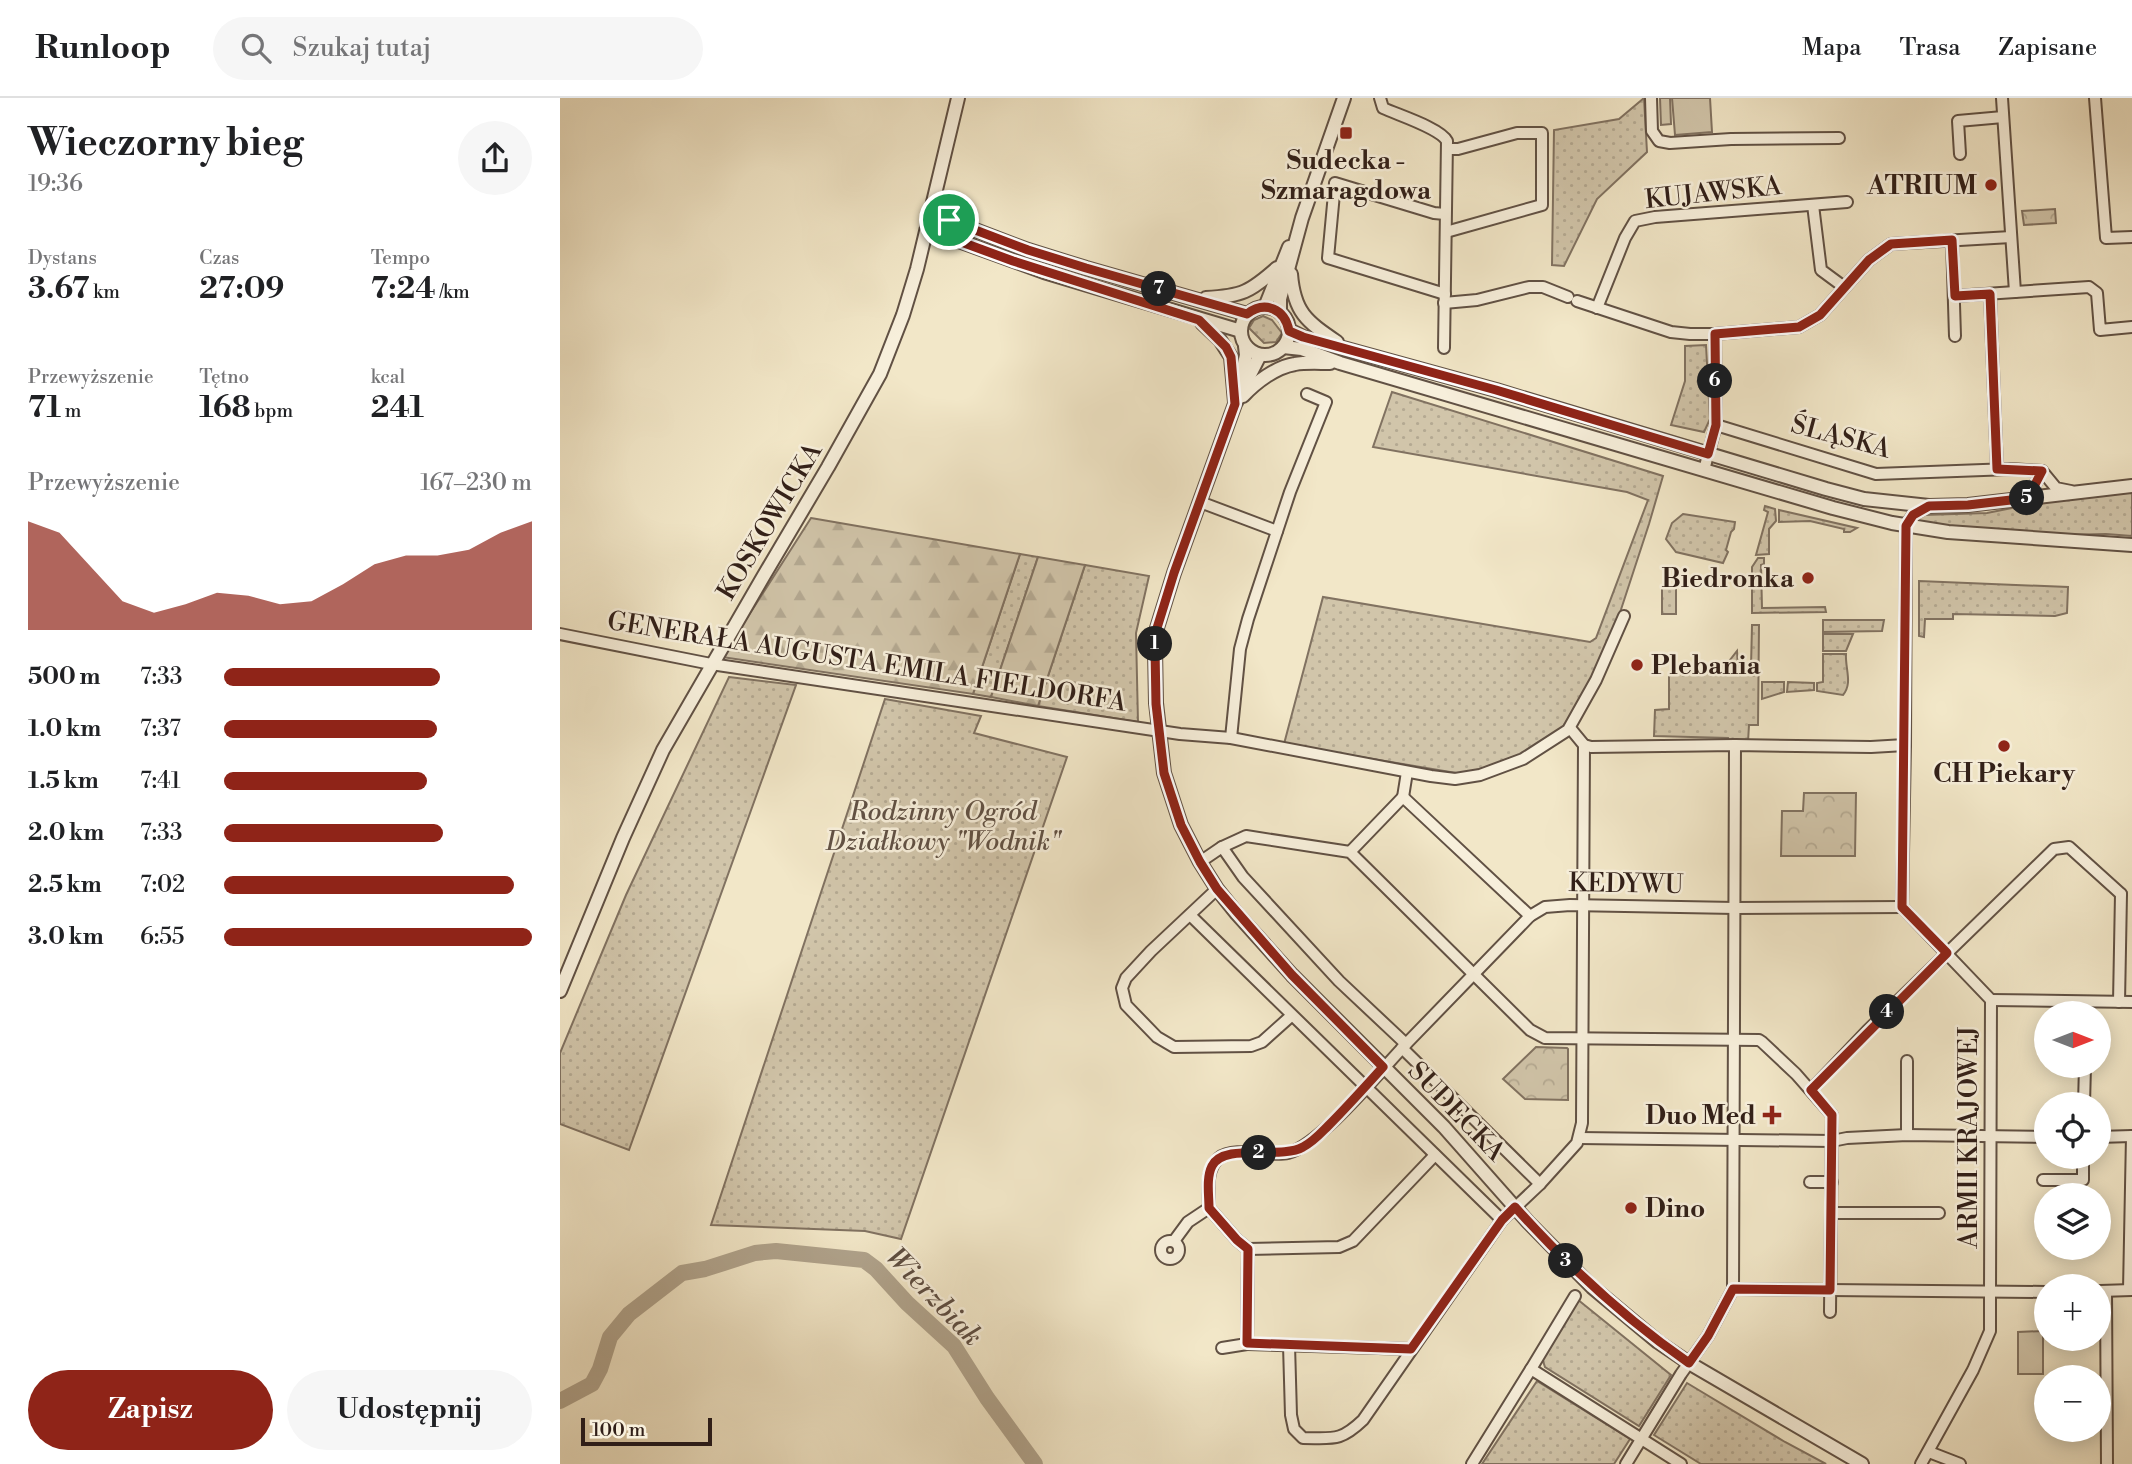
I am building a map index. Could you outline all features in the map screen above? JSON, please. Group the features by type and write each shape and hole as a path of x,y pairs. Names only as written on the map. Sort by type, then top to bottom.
{"street":[{"name":"KOSKOWICKA","path":"560,991 614,858 663,750 880,374 903,315 923,246 958,98"},
{"path":"1265,307 1285,265 1344,98"},
{"path":"1380,98 1383,108 1444,136 1447,149 1444,348"},
{"path":"1650,98 1653,131 1659,141 1670,143 1731,139 1839,138"},
{"path":"2002,98 2015,292"},
{"path":"2095,98 2106,239 2132,237"},
{"path":"1960,154 1958,121 2003,117"},
{"path":"1446,232 1542,205 1542,133 1517,133 1458,149 1447,149"},
{"path":"1445,214 1335,183 1328,258 1445,298 1477,300 1529,287 1542,288 1671,332 1715,334 1799,327 1820,315 1869,260 1891,244 2011,237"},
{"path":"935,195 949,220"},
{"name":"KUJAWSKA","path":"1597,308 1635,221 1656,217 1847,202"},
{"path":"1813,205 1821,270 1844,288"},
{"path":"929,223 949,220 1028,250 1247,314"},
{"path":"929,223 945,236 1056,276 1241,331"},
{"path":"923,246 945,236"},
{"path":"1952,240 1955,336"},
{"path":"1195,299 1230,296 1251,290 1285,265"},
{"path":"1280,312 1285,265"},
{"path":"1285,265 1299,309 1312,325 1344,347"},
{"path":"1955,296 2089,287 2097,293 2100,330 2132,327"},
{"path":"1990,294 1997,469"},
{"path":"1265,307 1280,312 1288,323 1289,331 1283,347 1273,354 1260,355 1245,346 1241,331 1247,314 1265,307"},
{"path":"1199,320 1222,342 1231,357 1235,404"},
{"path":"1289,331 1864,499 1929,506 1968,505 2132,486"},
{"path":"1704,470 1716,425 1715,334"},
{"name":"SUDECKA","path":"1245,346 1246,355 1235,404 1157,628 1155,673 1158,730 1164,773 1181,825 1200,862 1217,889 1292,975 1444,1128 1592,1287 1647,1333 1689,1363 1861,1464"},
{"path":"1283,347 1302,349 1340,363 1833,508 1906,526 1948,532 2132,545"},
{"name":"SUDECKA","path":"1235,404 1260,355"},
{"path":"1235,404 1270,374 1288,365 1340,363"},
{"path":"1231,738 1240,649 1248,619 1277,531 1326,402 1307,394"},
{"name":"ŚLĄSKA","path":"1716,425 1876,474 1997,469 2042,471"},
{"path":"2028,498 2042,471 2056,488 2078,492"},
{"path":"1200,502 1277,531"},
{"path":"1902,907 1906,526 1913,515 1929,506"},
{"name":"GENERAŁA AUGUSTA EMILA FIELDORFA","path":"560,635 711,664 1180,734 1231,738 1455,779 1480,775 1523,760 1570,728 1596,680 1624,616"},
{"path":"1289,1345 1291,1415 1294,1429 1303,1438 1338,1438 1350,1433 1363,1420 1502,1220 1540,1184 1579,1138 1582,1123 1584,745 1570,728"},
{"path":"1584,745 1905,745"},
{"path":"1626,1464 1708,1336 1733,1289 1735,745"},
{"path":"1350,852 1403,797 1407,772"},
{"path":"1403,797 1530,916"},
{"path":"1200,862 1222,847 1246,836 1350,852 1538,1036 1762,1042 1811,1090 1832,1115 1830,1312"},
{"path":"1222,847 1243,877 1339,981 1540,1184"},
{"path":"1811,1090 2054,849 2068,847 2126,894 2119,1002"},
{"path":"1217,889 1126,978 1122,988 1126,1005 1157,1037 1174,1047 1251,1046 1262,1042 1291,1016"},
{"name":"KEDYWU","path":"1209,1208 1211,1167 1222,1155 1287,1153 1314,1140 1539,909 1552,905 1902,907"},
{"name":"ARMII KRAJOWEJ","path":"1902,907 1992,1000 1990,1331 1921,1464"},
{"path":"1190,915 1502,1220"},
{"path":"1992,1000 2034,1003"},
{"path":"2111,1003 2132,1002"},
{"path":"1907,1135 1908,1061"},
{"path":"1579,1138 1832,1141 1907,1135 2034,1137"},
{"path":"2111,1137 2132,1136 2131,1290 2111,1291"},
{"path":"1174,1241 1188,1222 1209,1208 1248,1249 1339,1247 1353,1241 1435,1155"},
{"path":"2043,1180 2083,1180 2083,1169"},
{"path":"1810,1182 1832,1182"},
{"path":"1831,1213 1939,1213"},
{"path":"1247,1343 1248,1249"},
{"path":"1733,1289 2034,1292"},
{"path":"1472,1464 1575,1296"},
{"path":"1222,1348 1247,1343 1411,1349"},
{"path":"2104,1351 2107,1464"},
{"path":"1531,1369 1681,1464"},
{"path":"1929,1452 1960,1464"}],"green space":[{"path":"1644,98 1647,152 1597,199 1564,266 1552,265 1554,130 1619,119"},
{"path":"1660,98 1670,98 1671,124 1661,125"},
{"path":"1672,98 1710,98 1712,132 1675,135"},
{"path":"2055,209 2056,223 2024,225 2022,211"},
{"path":"1263,316 1272,320 1282,333 1276,342 1264,343 1249,328 1254,320"},
{"path":"1706,345 1710,419 1704,432 1671,425 1685,381 1685,346"},
{"path":"1392,392 1663,476 1613,634 1567,726 1513,760 1462,774 1284,744 1323,597 1590,642 1596,638 1648,500 1627,492 1373,447"},
{"path":"2132,491 2132,536 1983,530 1912,521 1923,515 1987,513 2037,503"},
{"path":"1765,506 1775,509 1776,521 1769,529 1769,554 1756,555 1768,512 1764,510"},
{"path":"1779,510 1857,528 1844,532 1844,529 1810,521 1779,522"},
{"path":"1683,514 1735,522 1723,563 1676,552 1666,539 1672,523"},
{"path":"811,518 1020,554 973,694 722,657"},
{"path":"1020,554 1038,557 991,697 973,694"},
{"path":"1038,557 1085,565 1038,706 991,697"},
{"path":"1758,558 1764,558 1764,564 1761,565 1762,608 1825,607 1826,612 1752,613 1752,567"},
{"path":"1085,565 1149,576 1136,633 1138,722 1038,706"},
{"path":"1919,581 2068,587 2067,613 2055,616 1953,614 1953,619 1925,619 1924,637 1919,636"},
{"path":"1662,586 1676,588 1676,614 1662,614"},
{"path":"1823,620 1884,620 1882,631 1823,632"},
{"path":"1752,625 1759,625 1758,725 1749,725 1748,742 1729,742 1728,738 1654,736 1655,710 1669,709 1669,674 1702,674 1702,666 1726,665 1737,651 1738,667 1751,667"},
{"path":"1823,634 1853,634 1846,651 1823,651"},
{"path":"1823,654 1846,654 1848,686 1843,695 1817,691 1817,683 1823,682"},
{"name":"Rodzinny Ogród Działkowy \"Wodnik\"","path":"729,677 796,685 629,1150 560,1124 560,1053 626,895"},
{"path":"1762,682 1784,682 1784,692 1762,699"},
{"path":"1788,682 1814,683 1814,690 1787,692"},
{"name":"Rodzinny Ogród Działkowy \"Wodnik\"","path":"885,699 981,716 974,733 1067,757 901,1239 865,1231 711,1225"},
{"path":"1804,793 1856,793 1855,856 1781,856 1782,811 1803,811"},
{"path":"1536,1047 1568,1049 1568,1100 1525,1099 1503,1079"},
{"path":"1577,1299 1671,1375 1639,1426 1545,1367 1541,1355"},
{"path":"2034,1331 2034,1351 2043,1351 2043,1365 2034,1365 2034,1374 2018,1374 2018,1332"},
{"path":"1537,1381 1630,1439 1614,1464 1482,1464"},
{"path":"1687,1383 1826,1464 1701,1464 1654,1435"}],"waterway":[{"name":"Wierzbiak","path":"560,1401 592,1384 600,1369 610,1337 629,1314 682,1273 705,1269 755,1253 776,1251 864,1260 954,1346 987,1398 1035,1464"}],"place":[{"name":"Sudecka - Szmaragdowa","path":"1346,133"},
{"name":"ATRIUM","path":"1991,185"},
{"name":"Biedronka","path":"1808,578"},
{"name":"Plebania","path":"1637,665"},
{"name":"CH Piekary","path":"2004,746"},
{"name":"Duo Med","path":"1772,1115"},
{"name":"Dino","path":"1631,1208"}],"route":[{"path":"949,220 1028,250 1247,314 1259,307 1273,308 1285,317 1289,331 1303,337 1496,390 1708,454 1716,425 1715,334 1782,330 1810,323 1869,260 1891,244 1952,240 1955,296 1990,294 1997,469 2042,471 2028,498 1968,505 1929,506 1913,515 1906,526 1902,907 1947,953 1811,1090 1832,1115 1830,1290 1733,1289 1708,1336 1689,1363 1658,1342 1592,1287 1515,1207 1502,1220 1411,1349 1247,1343 1248,1249 1209,1208 1211,1167 1222,1155 1287,1153 1303,1147 1314,1140 1353,1101 1383,1067 1315,1000 1217,889 1181,825 1164,773 1156,704 1157,628 1160,612 1235,404 1231,357 1222,342 1199,320 1013,261 945,236 929,223 949,220"}]}
